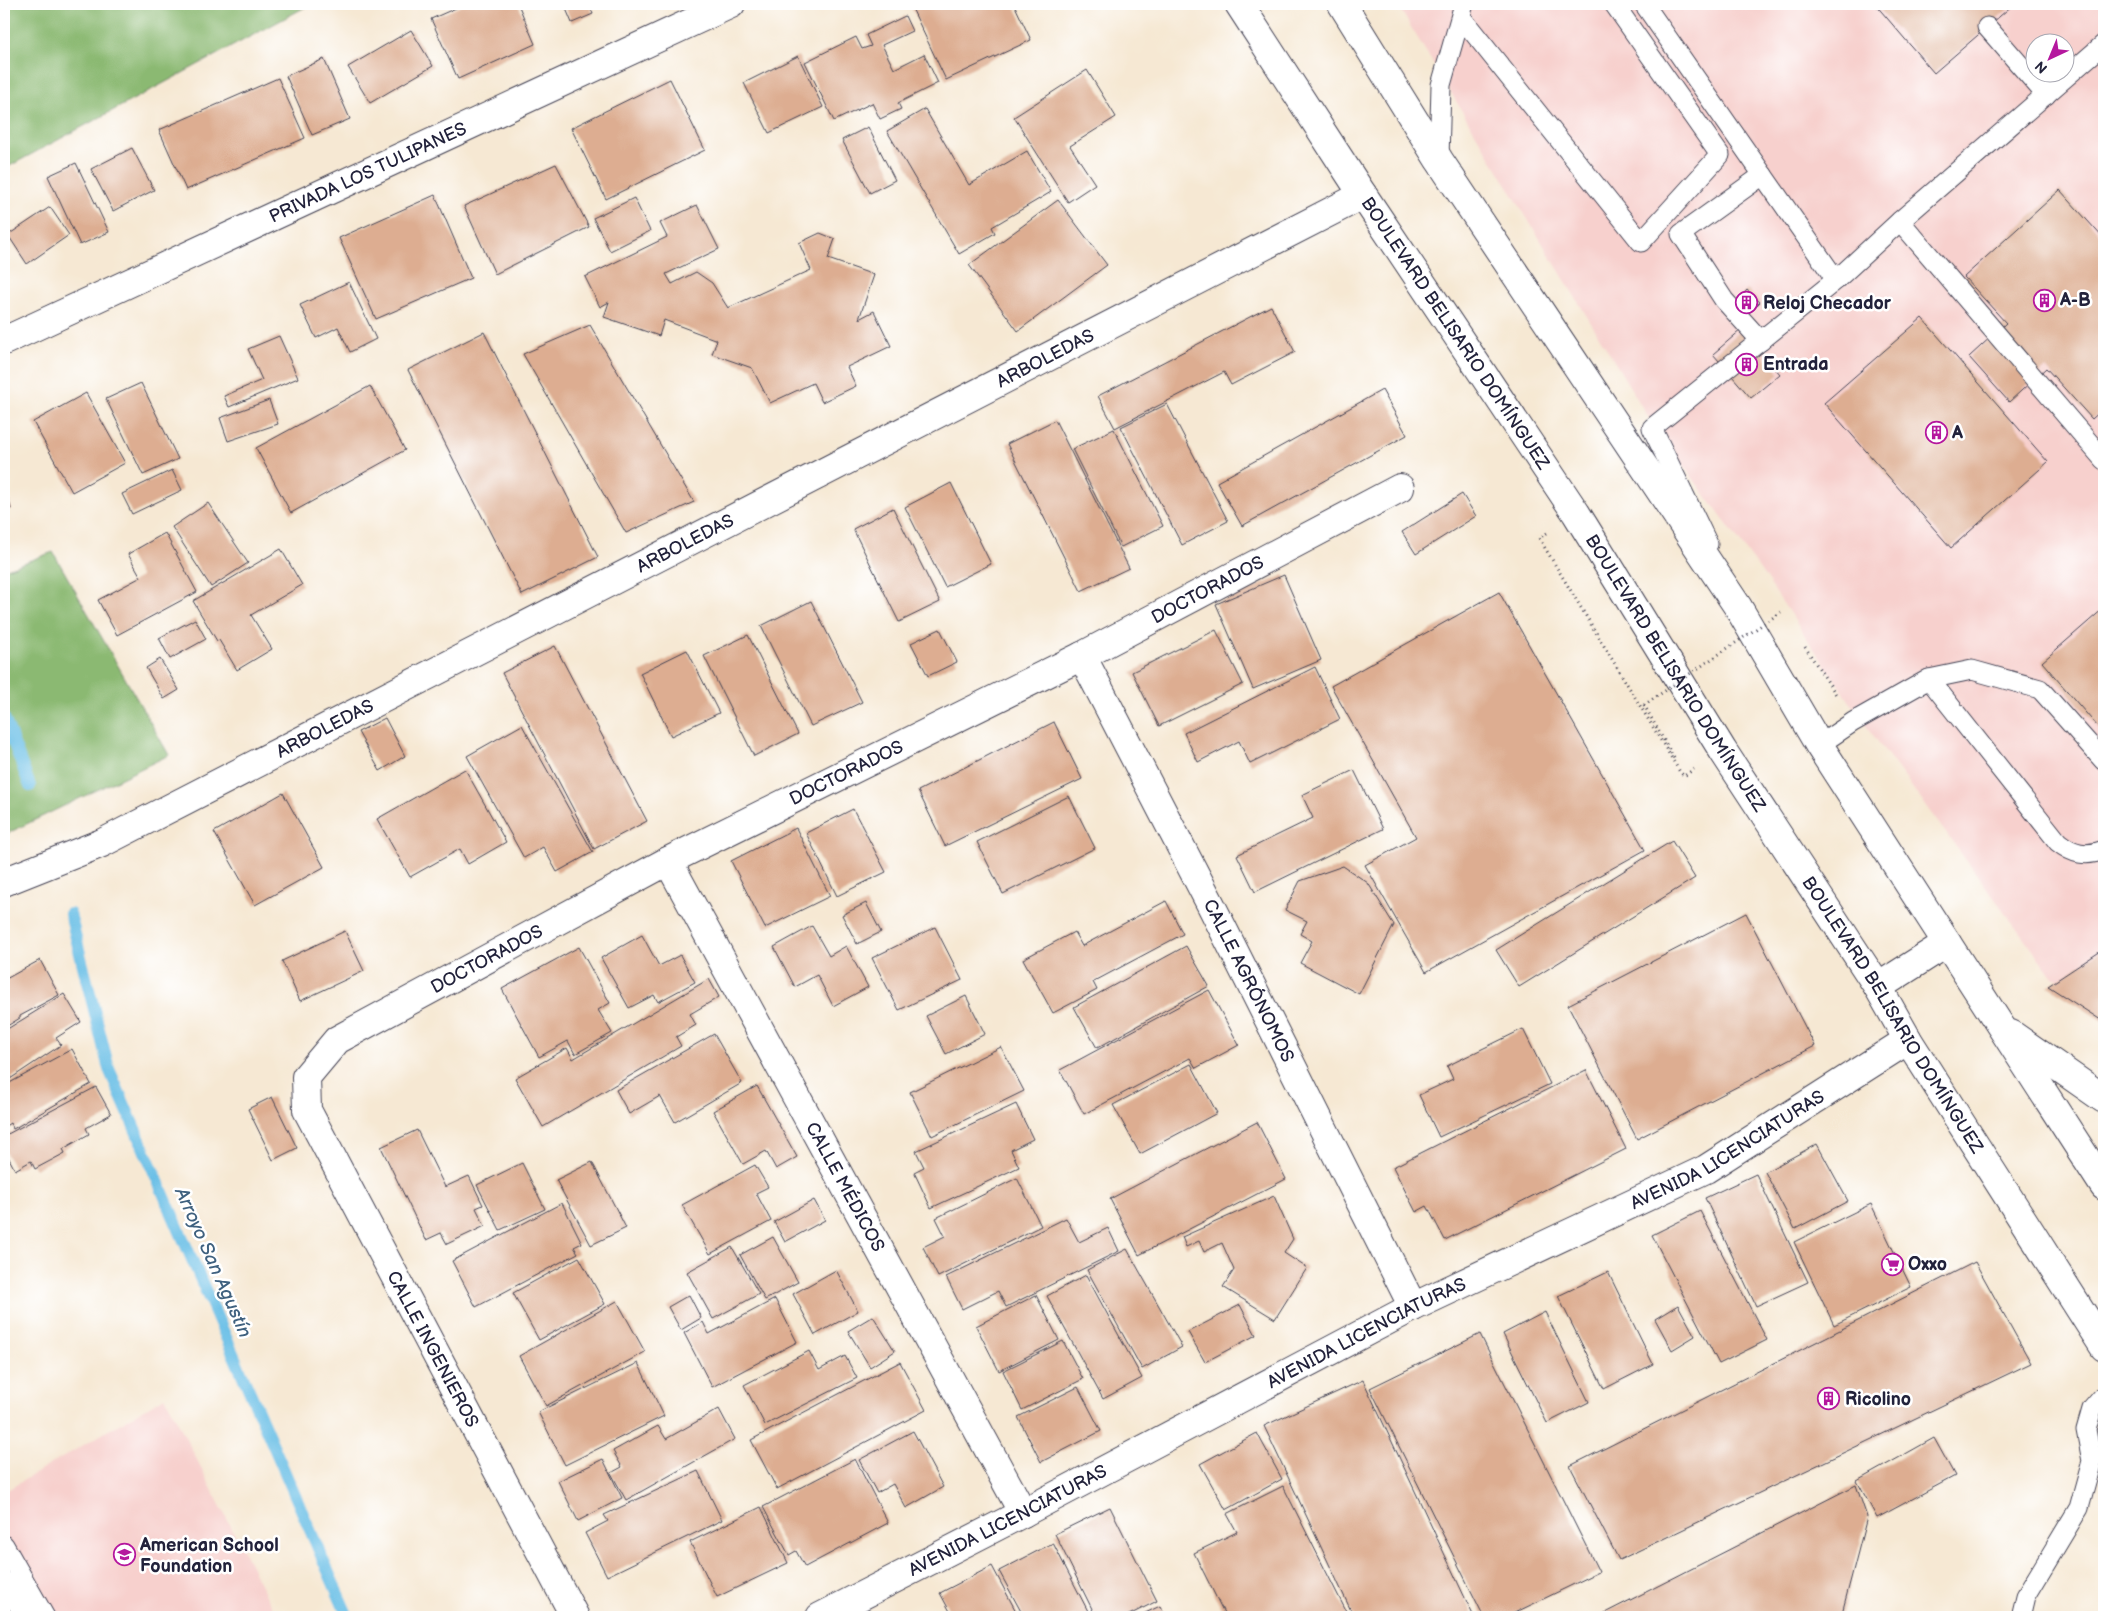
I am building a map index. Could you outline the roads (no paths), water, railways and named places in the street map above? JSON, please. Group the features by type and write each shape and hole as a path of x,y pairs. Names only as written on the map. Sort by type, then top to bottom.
{"street":[{"name":"PRIVADA LOS TULIPANES","path":"4,341 731,4"},
{"name":"BOULEVARD BELISARIO DOMÍNGUEZ","path":"1239,4 1363,195 1576,513 1723,751 1878,987 1908,1040 2104,1347"},
{"path":"1342,4 1439,160 1738,607 1819,745 2104,1186"},
{"name":"ARBOLEDAS","path":"4,882 102,843 1363,195"},
{"name":"DOCTORADOS","path":"306,1077 337,1040 668,861 1082,656 1400,488"},
{"name":"CALLE AGRÓNOMOS","path":"1082,656 1211,905 1414,1307"},
{"name":"CALLE MÉDICOS","path":"668,861 1023,1513"},
{"path":"1878,987 1947,943"},
{"path":"1999,1026 2104,1099"},
{"name":"AVENIDA LICENCIATURAS","path":"820,1617 1023,1513 1414,1307 1706,1169 1908,1040"},
{"name":"CALLE INGENIEROS","path":"306,1077 306,1110 576,1617"}],"lane":[{"path":"1462,10 1641,242 1720,155 1614,4"},
{"path":"1644,4 1836,280"},
{"path":"1439,160 1441,85 1462,10"},
{"path":"1987,27 2046,95"},
{"path":"1738,607 1652,428 1836,280 1900,221 2104,44"},
{"path":"1761,341 1724,300 1681,234 1763,175"},
{"path":"1900,221 2104,460"},
{"path":"1819,745 1853,722 1929,679 1972,670 2040,689 2104,761"},
{"path":"1929,679 2058,842 2068,850 2081,854 2093,854 2104,850"},
{"path":"2021,1617 2026,1596 2079,1508 2092,1461 2086,1430 2092,1409 2104,1395"},
{"path":"4,1545 45,1617"},
{"path":"4,1581 25,1617"}],"waterway":[{"name":"Arroyo San Agustín","path":"4,718 30,786"},
{"name":"Arroyo San Agustín","path":"70,914 109,1069 348,1617"}],"place":[{"name":"A-B","path":"2044,300"},
{"name":"Reloj Checador","path":"1747,303"},
{"name":"Entrada","path":"1747,364"},
{"name":"A","path":"1936,433"},
{"name":"Oxxo","path":"1892,1264"},
{"name":"Ricolino","path":"1829,1399"},
{"name":"American School Foundation","path":"124,1555"}]}
